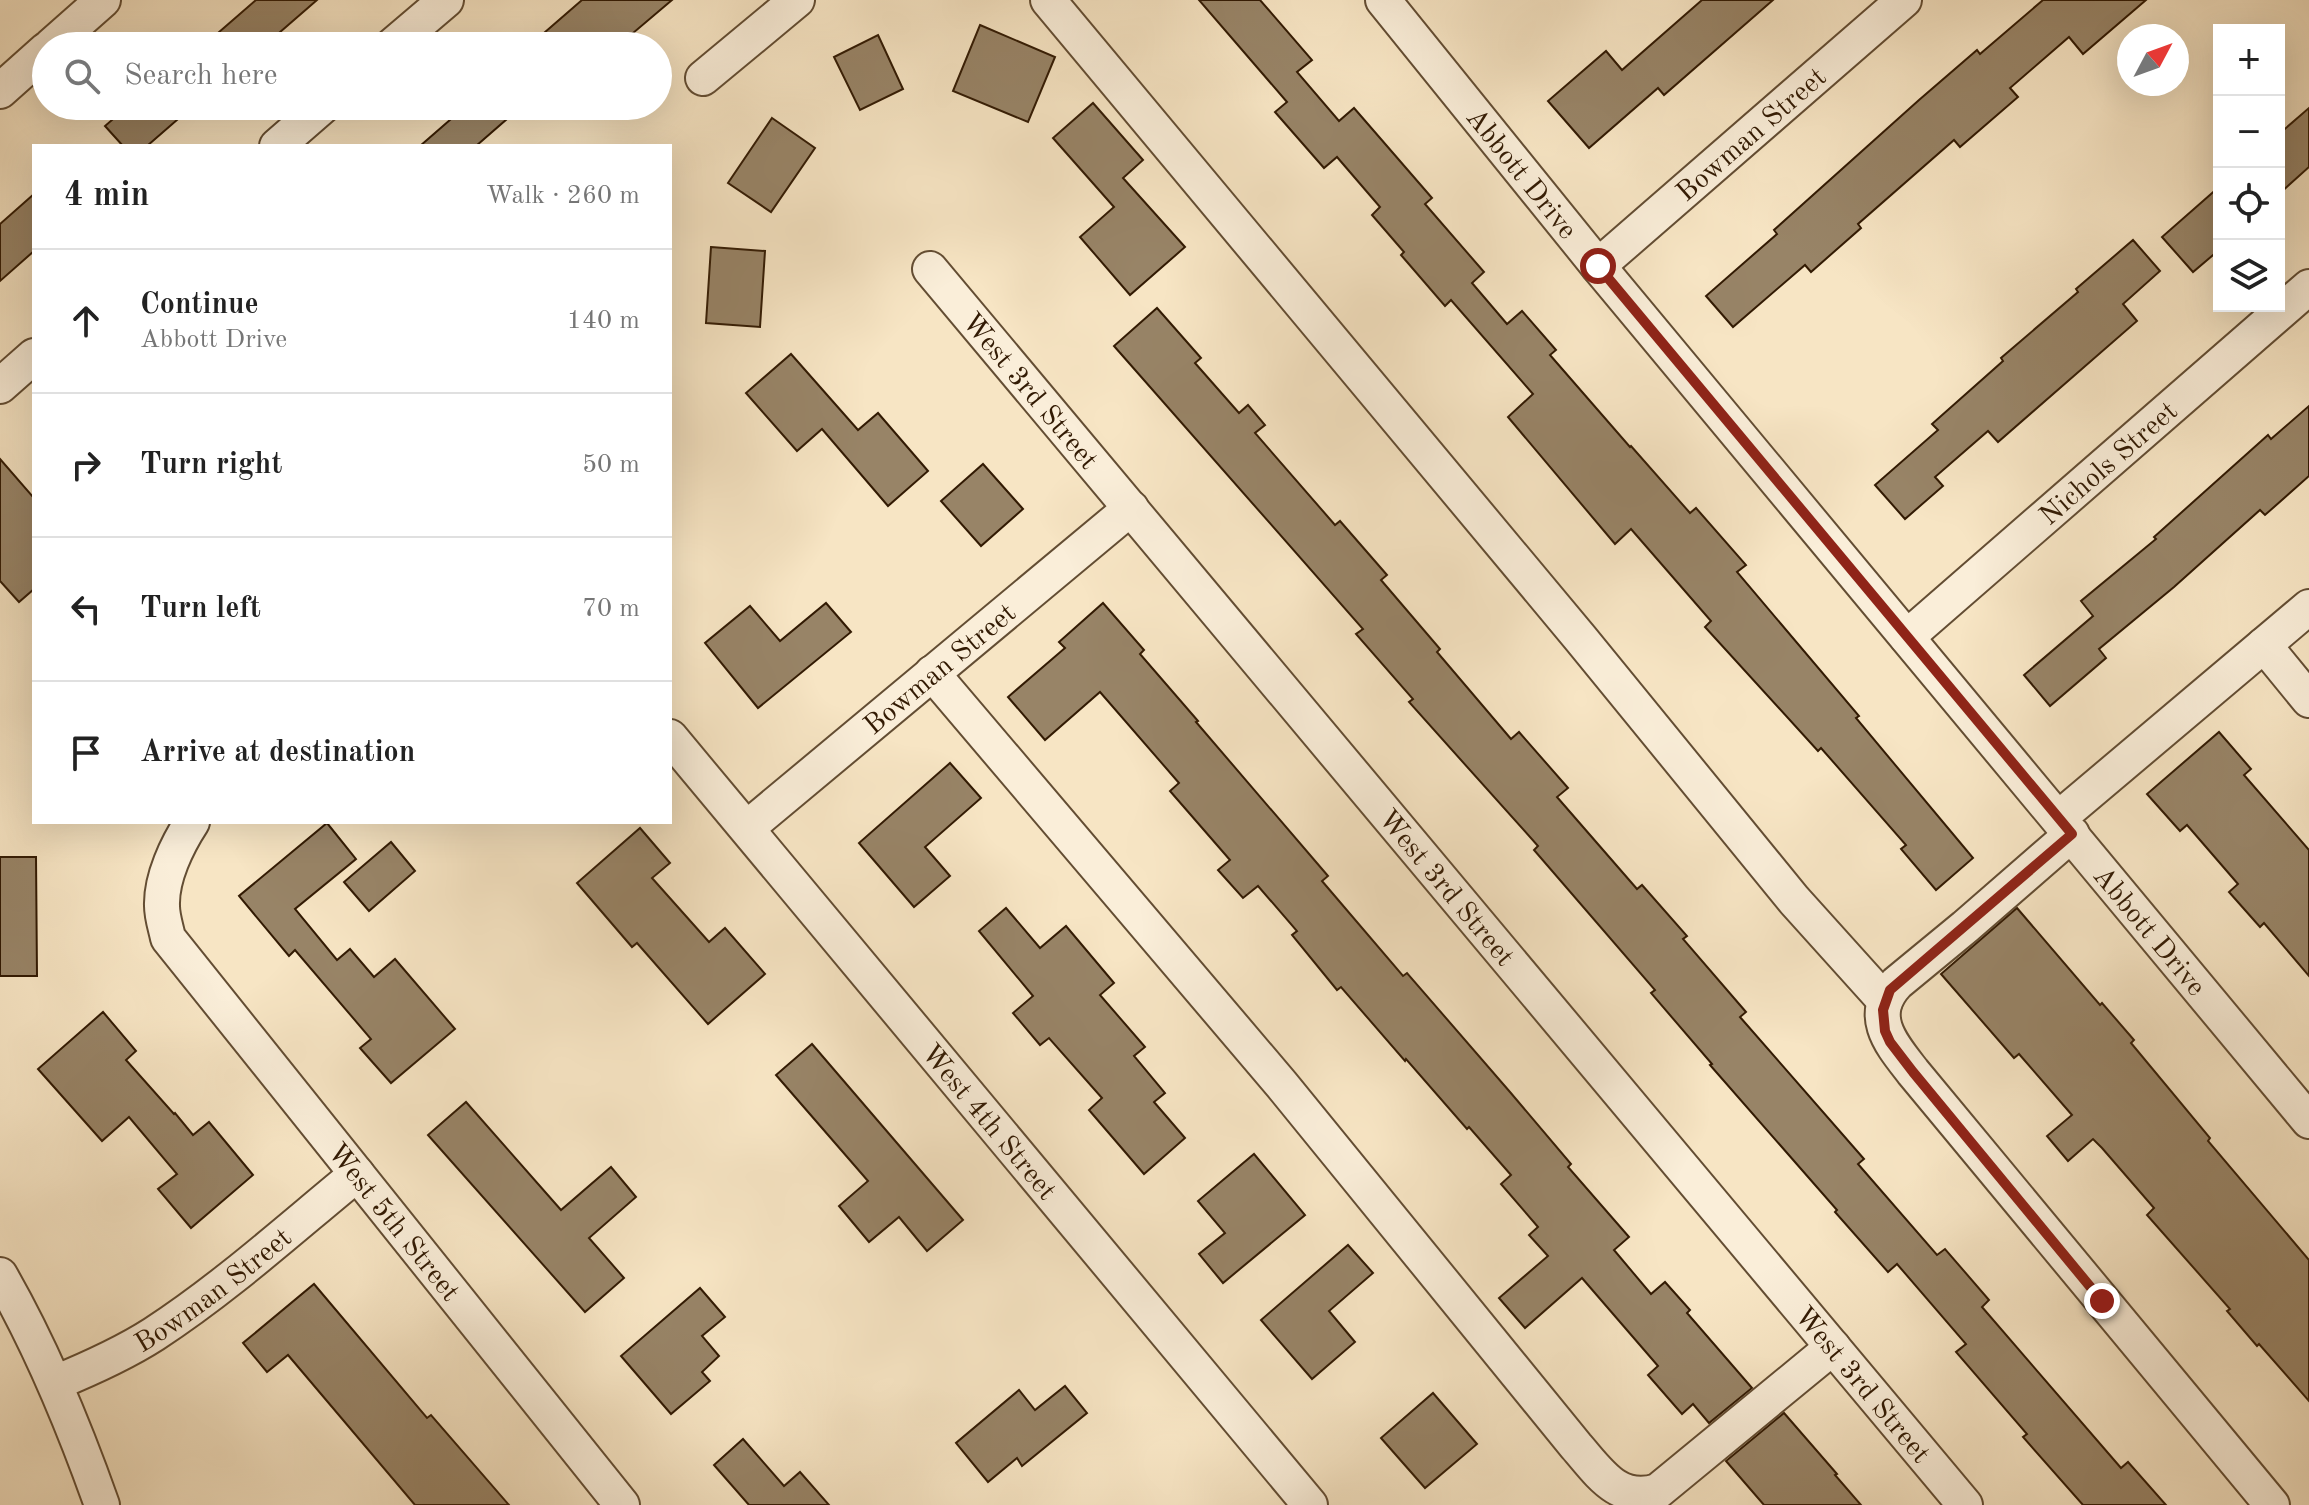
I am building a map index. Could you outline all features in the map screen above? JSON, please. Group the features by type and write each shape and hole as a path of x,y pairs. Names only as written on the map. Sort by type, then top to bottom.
{"street":[{"path":"67,32 103,0"},
{"path":"408,32 446,0"},
{"path":"703,78 797,0"},
{"path":"1048,0 1571,627 1794,900 1885,1001"},
{"name":"Abbott Drive","path":"1383,0 1598,266 2309,1121"},
{"name":"Bowman Street","path":"1598,266 1904,0"},
{"path":"0,91 32,62"},
{"path":"279,144 307,120"},
{"name":"West 3rd Street","path":"930,269 1965,1505"},
{"name":"Nichols Street","path":"1907,637 2309,287"},
{"path":"0,386 32,358"},
{"name":"Bowman Street","path":"747,828 1131,508"},
{"path":"2272,1505 1898,1052 1890,1042 1883,1021 1885,1001 1897,983 1965,927 2066,826 2309,607"},
{"path":"2264,645 2309,700"},
{"path":"932,673 1282,1085 1576,1446 1614,1487 1634,1495 1658,1491 1833,1347"},
{"name":"West 4th Street","path":"672,739 1310,1505"},
{"name":"West 5th Street","path":"191,824 176,845 167,874 162,906 168,938 622,1505"},
{"name":"Bowman Street","path":"55,1383 96,1366 153,1335 200,1301 357,1174"},
{"path":"0,1275 55,1383 102,1505"}],"building":[{"path":"256,0 317,0 280,32 219,32"},
{"path":"582,0 672,0 634,32 545,32"},
{"path":"1199,0 1260,0 1312,60 1297,72 1339,121 1354,108 1432,198 1425,204 1484,272 1472,283 1507,324 1522,311 1556,350 1550,355 1630,447 1690,513 1696,508 1746,565 1737,572 1859,716 1856,718 1973,858 1936,890 1901,849 1906,845 1821,748 1818,751 1705,627 1711,621 1631,529 1615,544 1508,417 1533,394 1451,300 1445,306 1401,255 1404,252 1372,215 1380,207 1337,157 1324,168 1275,112 1287,102"},
{"path":"1702,0 1773,0 1664,95 1658,88 1589,148 1548,101 1606,51 1622,70"},
{"path":"2043,0 2146,0 2083,54 2069,37 2010,88 2018,97 1960,147 1954,140 1858,224 1861,228 1811,272 1805,265 1733,327 1706,296 1777,234 1774,230 1919,100 1977,50 1980,54"},
{"path":"980,25 1055,57 1028,122 953,91"},
{"path":"878,35 903,89 860,110 834,57"},
{"path":"1093,103 1143,160 1123,178 1185,247 1130,295 1080,237 1114,207 1053,138"},
{"path":"2309,108 2309,167 2285,189 2285,168 2285,129"},
{"path":"772,118 815,148 771,212 728,183"},
{"path":"112,120 177,120 149,144 121,144 105,126"},
{"path":"450,120 506,120 478,144 422,144"},
{"path":"2213,192 2213,255 2193,272 2162,237"},
{"path":"32,196 32,253 0,281 0,224"},
{"path":"2133,240 2160,271 2123,304 2137,321 1998,442 1988,431 1935,477 1943,486 1905,519 1875,485 1938,430 1932,424 2003,361 2001,358"},
{"path":"711,247 765,251 760,327 706,323"},
{"path":"1157,308 1201,358 1195,363 1239,413 1248,405 1265,425 1255,433 1335,525 1340,521 1387,575 1381,580 1511,739 1519,732 1568,788 1557,797 1637,889 1642,885 1687,936 1683,939 1746,1012 1740,1017 1864,1159 1858,1164 1937,1255 1945,1249 1989,1300 1982,1307 2121,1468 2128,1462 2166,1505 2083,1505 2023,1437 2027,1434 1956,1352 1966,1344 1897,1264 1888,1272 1835,1212 1837,1210 1651,993 1655,990 1534,850 1538,846 1409,702 1413,699 1356,634 1363,629 1114,346"},
{"path":"791,354 858,430 878,413 928,471 888,506 822,429 797,451 746,393"},
{"path":"2309,406 2309,476 2265,515 2260,510 2099,649 2106,658 2050,706 2024,675 2093,616 2081,601 2156,539 2154,537 2268,435 2271,439"},
{"path":"0,459 32,496 32,591 19,602 0,581"},
{"path":"983,464 1023,509 981,546 941,501"},
{"path":"826,603 851,632 758,708 705,643 750,606 780,641"},
{"path":"1103,603 1144,650 1140,654 1196,722 1328,876 1322,881 1403,976 1407,973 1510,1092 1571,1164 1568,1167 1629,1237 1614,1250 1651,1294 1665,1282 1690,1310 1687,1313 1752,1388 1709,1423 1693,1404 1682,1414 1648,1375 1658,1366 1582,1278 1525,1328 1499,1298 1548,1256 1529,1235 1538,1227 1501,1184 1511,1175 1341,987 1337,990 1292,935 1297,931 1258,886 1243,898 1218,870 1230,860 1170,791 1179,783 1100,692 1045,740 1008,697 1065,648 1059,642"},
{"path":"2219,732 2251,769 2244,775 2309,850 2309,976 2264,923 2260,927 2229,892 2238,884 2187,825 2180,831 2147,794"},
{"path":"950,763 981,798 925,847 950,876 914,907 859,843"},
{"path":"328,824 356,859 295,909 337,960 350,949 374,977 395,959 455,1029 391,1083 360,1048 371,1039 295,950 289,956 239,896"},
{"path":"640,828 670,863 652,878 709,942 725,928 765,974 708,1024 637,943 632,947 577,883"},
{"path":"391,842 415,871 369,911 344,882"},
{"path":"0,857 36,857 37,976 0,976"},
{"path":"1006,908 1040,948 1066,926 1114,983 1100,995 1145,1047 1134,1056 1165,1093 1154,1102 1185,1138 1144,1174 1089,1110 1102,1098 1049,1038 1040,1045 1013,1013 1033,996 979,931"},
{"path":"2017,908 2134,1040 2131,1043 2210,1138 2208,1141 2309,1260 2309,1401 2259,1344 2257,1346 2227,1311 2230,1309 2147,1215 2154,1208 2093,1139 2068,1161 2047,1136 2072,1115 2019,1054 2014,1058 1941,974"},
{"path":"103,1012 136,1051 126,1060 193,1135 209,1122 253,1175 191,1228 158,1189 177,1174 129,1117 102,1141 38,1069"},
{"path":"812,1044 963,1220 927,1251 899,1217 869,1242 839,1206 868,1181 776,1075"},
{"path":"466,1102 561,1210 611,1167 636,1197 589,1238 624,1278 585,1312 428,1135"},
{"path":"1254,1154 1305,1215 1223,1283 1199,1254 1225,1233 1198,1201"},
{"path":"1348,1245 1373,1273 1329,1311 1355,1342 1312,1379 1261,1320"},
{"path":"314,1284 427,1418 431,1415 509,1505 415,1505 288,1355 267,1372 243,1343"},
{"path":"700,1288 725,1317 702,1336 719,1356 702,1372 710,1381 671,1414 621,1356"},
{"path":"1065,1386 1087,1413 1022,1466 1017,1458 988,1482 956,1443 1019,1390 1035,1410"},
{"path":"1433,1393 1477,1444 1425,1488 1381,1438"},
{"path":"1784,1413 1861,1505 1764,1505 1726,1461"},
{"path":"743,1439 784,1486 800,1472 829,1505 749,1505 714,1465"}],"route":[{"path":"1598,266 2072,834 1897,983 1886,1000 1883,1021 1890,1042 1913,1072 2102,1301"}]}
